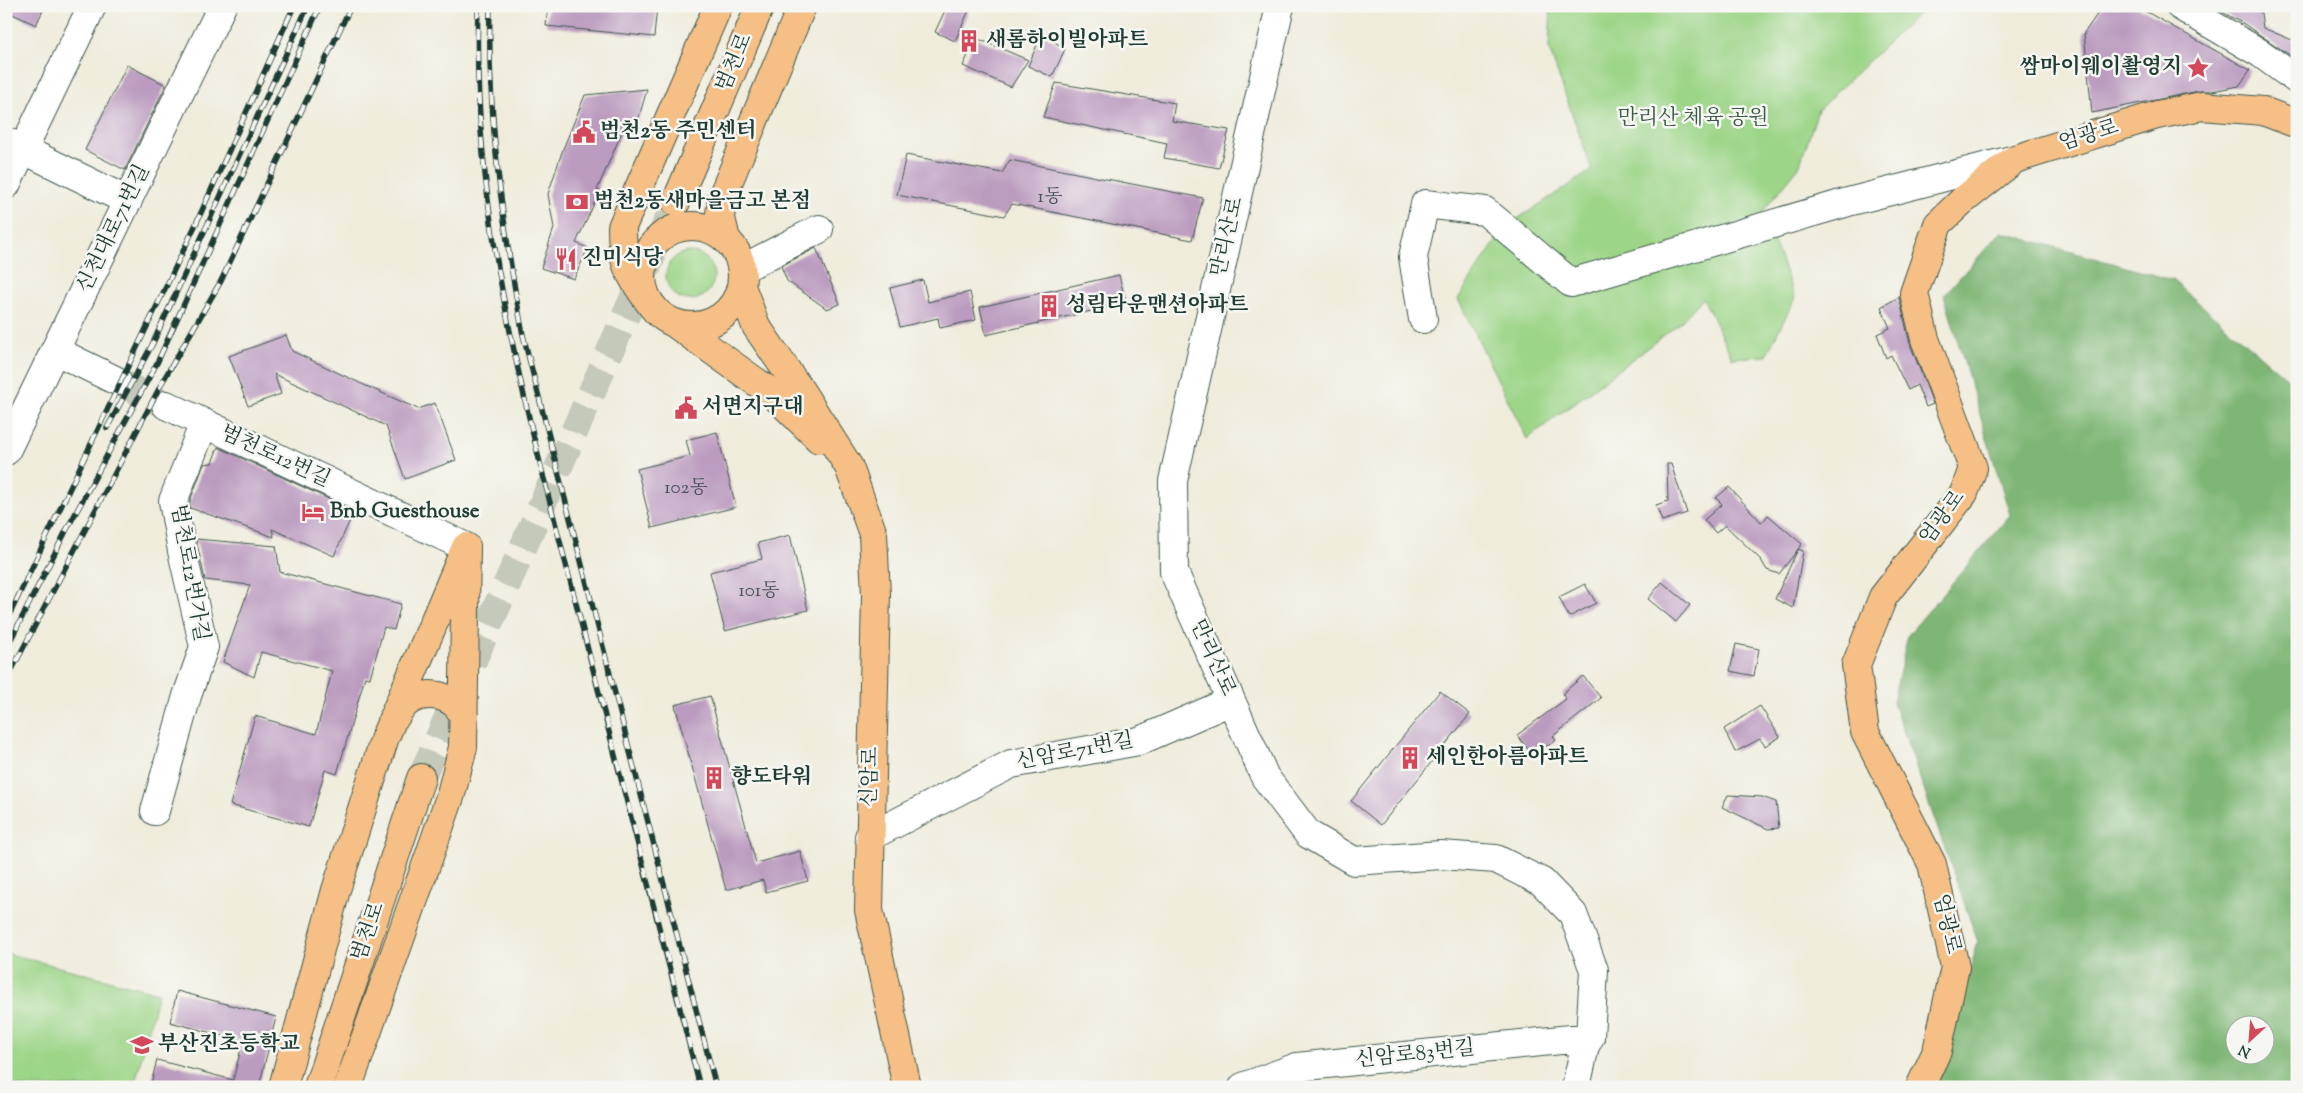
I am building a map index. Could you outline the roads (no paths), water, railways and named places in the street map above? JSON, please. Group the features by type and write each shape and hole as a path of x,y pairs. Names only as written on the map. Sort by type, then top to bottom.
{"main road":[{"path":"718,6 622,227 622,251 630,274 649,302 660,314 773,394 849,467"},
{"name":"범천로","path":"676,202 760,6"},
{"path":"726,239 720,214 722,197 802,6"},
{"name":"엄광로","path":"1920,1087 1937,1051 1955,967 1932,864 1866,732 1856,664 1883,597 1964,493 1973,468 1925,338 1914,293 1938,224 1961,202 2015,159 2157,115 2202,106 2263,111 2297,124"},
{"path":"649,302 643,288 642,272 646,256 654,243 666,232 681,227 697,226 713,230 726,239 737,253 756,326 802,392 849,467"},
{"path":"674,323 692,326 708,324 724,315 735,302 742,278"},
{"name":"신암로","path":"849,467 873,534 876,595 869,836 869,910 907,1087"},
{"path":"348,1087 451,794 463,747 466,547"},
{"path":"283,1087 336,890 385,737 466,547"},
{"path":"385,737 400,709 413,697 427,694 445,698 460,707 464,716"},
{"name":"범천로","path":"318,1087 420,778"}],"street":[{"path":"6,185 15,145 92,6"},
{"name":"신천대로71번길","path":"6,451 222,6"},
{"name":"만리산로","path":"1280,6 1173,481 1174,572 1264,777 1308,834 1354,861 1441,855 1496,859 1542,882 1573,914 1594,970 1590,1037 1576,1087"},
{"path":"2180,6 2260,53 2297,80"},
{"path":"15,145 128,201"},
{"path":"1423,319 1413,257 1425,204 1485,211 1571,283 1848,202 2015,159"},
{"path":"742,278 819,229"},
{"path":"56,351 117,380"},
{"name":"범천로12번길","path":"166,405 466,547"},
{"name":"범천로12번가길","path":"155,812 187,696 204,647 182,551 173,501 204,423"},
{"name":"신암로71번길","path":"869,836 1011,764 1139,741 1231,701"},
{"name":"신암로83번길","path":"1243,1087 1297,1066 1590,1037"}],"tunnel":[{"path":"421,778 676,202"},
{"path":"117,381 166,405"}],"railway":[{"path":"6,622 195,226 294,6"},
{"path":"107,428 152,345 308,6"},
{"path":"6,649 67,529 157,363 320,6"},
{"path":"6,681 164,379 221,281 351,6"},
{"path":"478,6 478,83 483,159 493,235 521,385 700,1087"},
{"path":"490,6 491,89 498,172 523,335 716,1087"}],"place":[{"name":"새롬하이빌아파트","path":"969,41"},
{"name":"쌈마이웨이촬영지","path":"2198,68"},
{"name":"범천2동 주민센터","path":"584,132"},
{"name":"범천2동새마을금고 본점","path":"577,202"},
{"name":"진미식당","path":"566,259"},
{"name":"성림타운맨션아파트","path":"1049,306"},
{"name":"서면지구대","path":"686,408"},
{"name":"Bnb Guesthouse","path":"313,512"},
{"name":"세인한아름아파트","path":"1410,758"},
{"name":"향도타워","path":"714,778"},
{"name":"부산진초등학교","path":"142,1045"}],"park label":[{"name":"만리산 체육 공원","path":"1693,119"}]}
